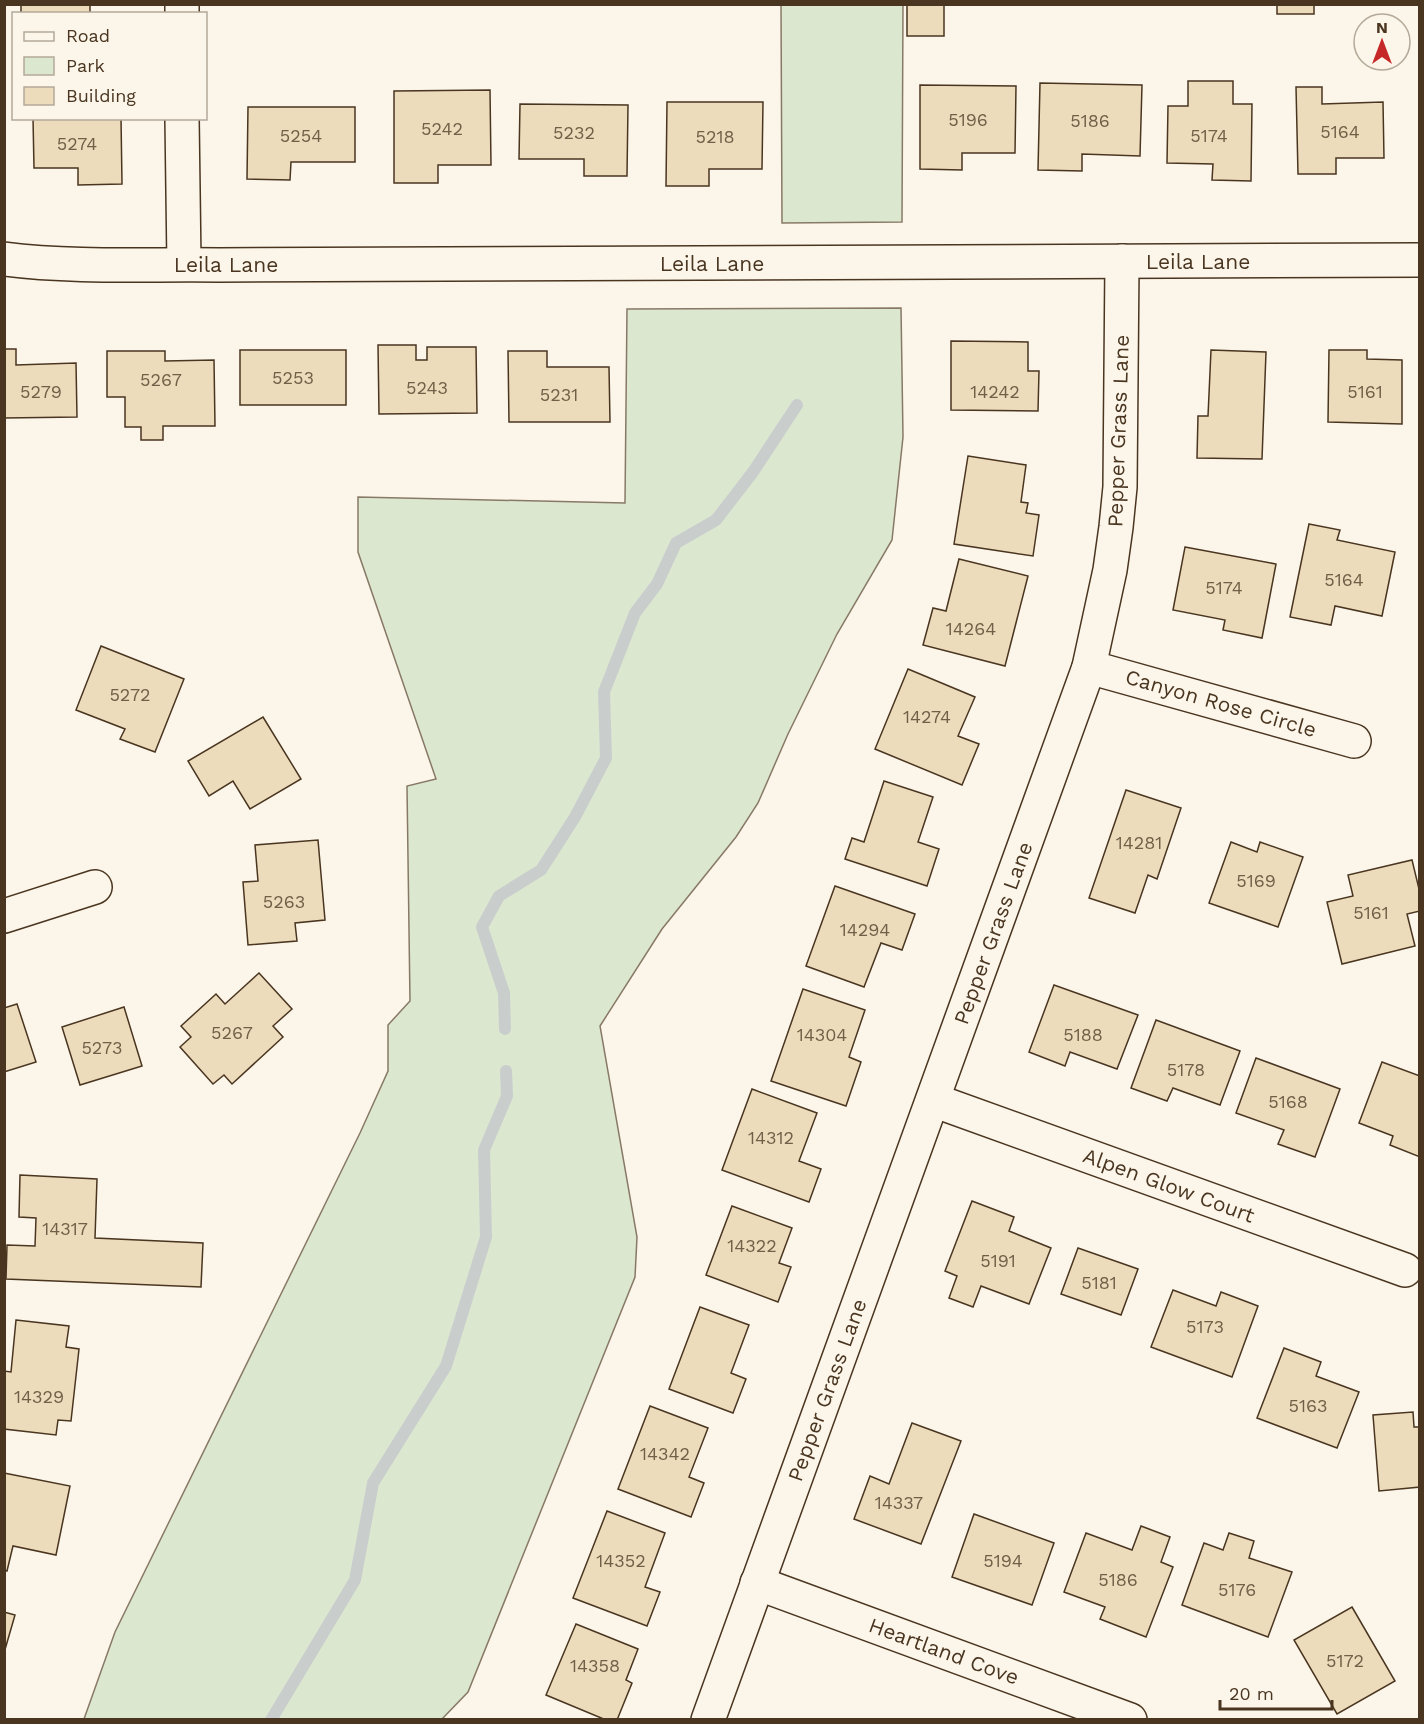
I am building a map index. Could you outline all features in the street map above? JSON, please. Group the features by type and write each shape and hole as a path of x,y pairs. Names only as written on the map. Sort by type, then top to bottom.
{"street":[{"path":"183,120 184,264"},
{"name":"Leila Lane","path":"4,259 34,262 184,264 1419,260"},
{"name":"Pepper Grass Lane","path":"708,1719 1089,666 1110,570 1120,487 1122,261"},
{"name":"Canyon Rose Circle","path":"1089,666 1354,741"},
{"path":"4,916 95,887"},
{"name":"Alpen Glow Court","path":"933,1100 1405,1270"},
{"name":"Heartland Cove","path":"757,1583 1130,1719"}],"green space":[{"path":"781,5 903,5 902,222 782,223"},
{"path":"901,308 903,437 892,540 837,634 788,734 758,803 736,837 662,929 600,1026 637,1237 635,1277 468,1692 442,1719 84,1719 115,1632 360,1133 388,1071 388,1025 410,1001 407,786 436,779 358,552 358,497 625,503 627,309"}],"building":[{"path":"21,4 90,4 90,12 21,12"},
{"path":"907,4 944,4 944,36 907,36"},
{"path":"1277,4 1314,4 1314,14 1277,14"},
{"path":"1188,81 1233,81 1233,104 1252,104 1251,181 1212,180 1213,164 1167,163 1168,106 1188,106"},
{"path":"1040,83 1142,85 1140,156 1082,154 1082,171 1038,170"},
{"path":"920,85 1016,86 1015,153 962,153 962,170 920,169"},
{"path":"1296,87 1322,87 1322,104 1383,102 1384,158 1336,158 1336,174 1298,174"},
{"path":"490,90 491,165 438,165 438,183 394,183 394,91"},
{"path":"667,102 763,102 762,169 709,169 709,186 666,186"},
{"path":"520,104 628,105 627,176 584,176 584,159 519,159"},
{"path":"248,107 355,107 355,162 291,162 290,180 247,179"},
{"path":"33,120 121,120 122,184 78,185 78,168 34,168"},
{"path":"951,341 1028,342 1028,371 1039,371 1038,411 951,410"},
{"path":"378,345 416,345 416,360 427,360 427,347 476,347 477,413 379,414"},
{"path":"4,349 16,349 16,365 76,363 77,417 4,418"},
{"path":"240,350 346,350 346,405 240,405"},
{"path":"1211,350 1266,352 1262,459 1197,458 1198,416 1208,416"},
{"path":"1329,350 1367,350 1367,359 1402,360 1402,424 1328,422"},
{"path":"107,351 165,351 165,361 214,360 215,426 163,426 163,440 141,440 141,427 125,427 125,397 107,397"},
{"path":"508,351 547,351 547,367 609,367 610,422 509,422"},
{"path":"968,456 1026,465 1021,502 1028,503 1026,513 1039,515 1033,556 954,544"},
{"path":"1309,524 1340,530 1337,540 1395,552 1382,616 1335,606 1331,625 1290,617"},
{"path":"1185,547 1276,564 1262,638 1223,630 1225,620 1173,610"},
{"path":"959,559 1028,576 1005,666 923,645 933,608 946,611"},
{"path":"101,646 184,679 155,752 120,739 125,729 76,710"},
{"path":"908,669 975,697 958,736 979,744 962,785 875,749"},
{"path":"263,717 301,779 250,809 233,781 209,796 188,761"},
{"path":"884,781 933,797 918,842 939,849 927,886 845,859 852,838 864,842"},
{"path":"1126,790 1181,808 1157,879 1148,875 1135,913 1089,898"},
{"path":"318,840 325,920 295,923 297,941 248,945 243,882 258,881 255,845"},
{"path":"1231,842 1257,852 1260,842 1303,857 1278,927 1209,903"},
{"path":"1412,860 1420,893 1420,911 1407,914 1415,946 1342,964 1327,902 1353,896 1348,875"},
{"path":"835,886 915,914 902,950 881,943 864,987 806,966"},
{"path":"259,973 292,1009 273,1026 283,1037 232,1084 224,1075 213,1084 180,1047 191,1037 181,1026 216,994 225,1004"},
{"path":"1054,985 1138,1015 1117,1069 1070,1052 1065,1066 1029,1052"},
{"path":"803,989 865,1010 849,1057 861,1062 846,1106 771,1081"},
{"path":"17,1004 36,1062 4,1072 4,1008"},
{"path":"124,1007 142,1066 80,1085 62,1027"},
{"path":"1156,1020 1240,1051 1220,1105 1173,1088 1167,1101 1131,1088"},
{"path":"1256,1058 1340,1089 1315,1157 1278,1144 1284,1130 1236,1113"},
{"path":"1382,1062 1420,1076 1420,1157 1390,1145 1393,1136 1359,1123"},
{"path":"752,1089 817,1113 799,1161 821,1169 809,1202 722,1170"},
{"path":"20,1175 97,1179 95,1238 203,1243 201,1287 6,1279 7,1245 35,1246 36,1218 19,1217"},
{"path":"972,1201 1014,1217 1009,1231 1051,1248 1029,1304 981,1286 973,1307 949,1298 957,1276 945,1271"},
{"path":"732,1206 792,1228 779,1263 791,1267 778,1302 706,1275"},
{"path":"1078,1248 1138,1269 1121,1315 1061,1294"},
{"path":"1173,1290 1216,1306 1221,1292 1258,1306 1232,1377 1151,1347"},
{"path":"700,1307 749,1325 731,1373 746,1379 733,1413 669,1389"},
{"path":"16,1320 69,1326 66,1347 79,1349 71,1421 58,1420 56,1435 4,1429 4,1371 11,1372"},
{"path":"1284,1348 1321,1362 1316,1376 1359,1392 1337,1448 1257,1418"},
{"path":"650,1406 708,1428 689,1477 704,1483 691,1517 618,1489"},
{"path":"1413,1412 1414,1427 1420,1427 1420,1487 1379,1491 1373,1415"},
{"path":"912,1423 961,1441 921,1544 854,1519 870,1476 889,1484"},
{"path":"4,1473 70,1486 56,1555 13,1546 7,1571 4,1570"},
{"path":"607,1511 665,1533 645,1587 660,1592 647,1626 573,1598"},
{"path":"974,1514 1054,1543 1032,1605 952,1577"},
{"path":"1141,1526 1170,1537 1161,1562 1173,1567 1146,1637 1100,1619 1105,1607 1064,1592 1086,1533 1132,1550"},
{"path":"1229,1533 1254,1541 1249,1558 1292,1572 1268,1637 1182,1605 1204,1543 1223,1550"},
{"path":"1352,1607 1395,1681 1337,1714 1294,1640"},
{"path":"4,1612 15,1615 4,1653"},
{"path":"576,1624 638,1649 626,1680 632,1683 617,1720 606,1720 546,1695"}],"waterway":[{"path":"505,1029 504,993 482,927 499,896 541,870 575,817 606,758 604,692 635,613 657,584 676,543 716,520 753,472 797,405"},
{"path":"271,1720 355,1580 373,1483 446,1366 486,1237 484,1150 507,1096 506,1071"}]}
